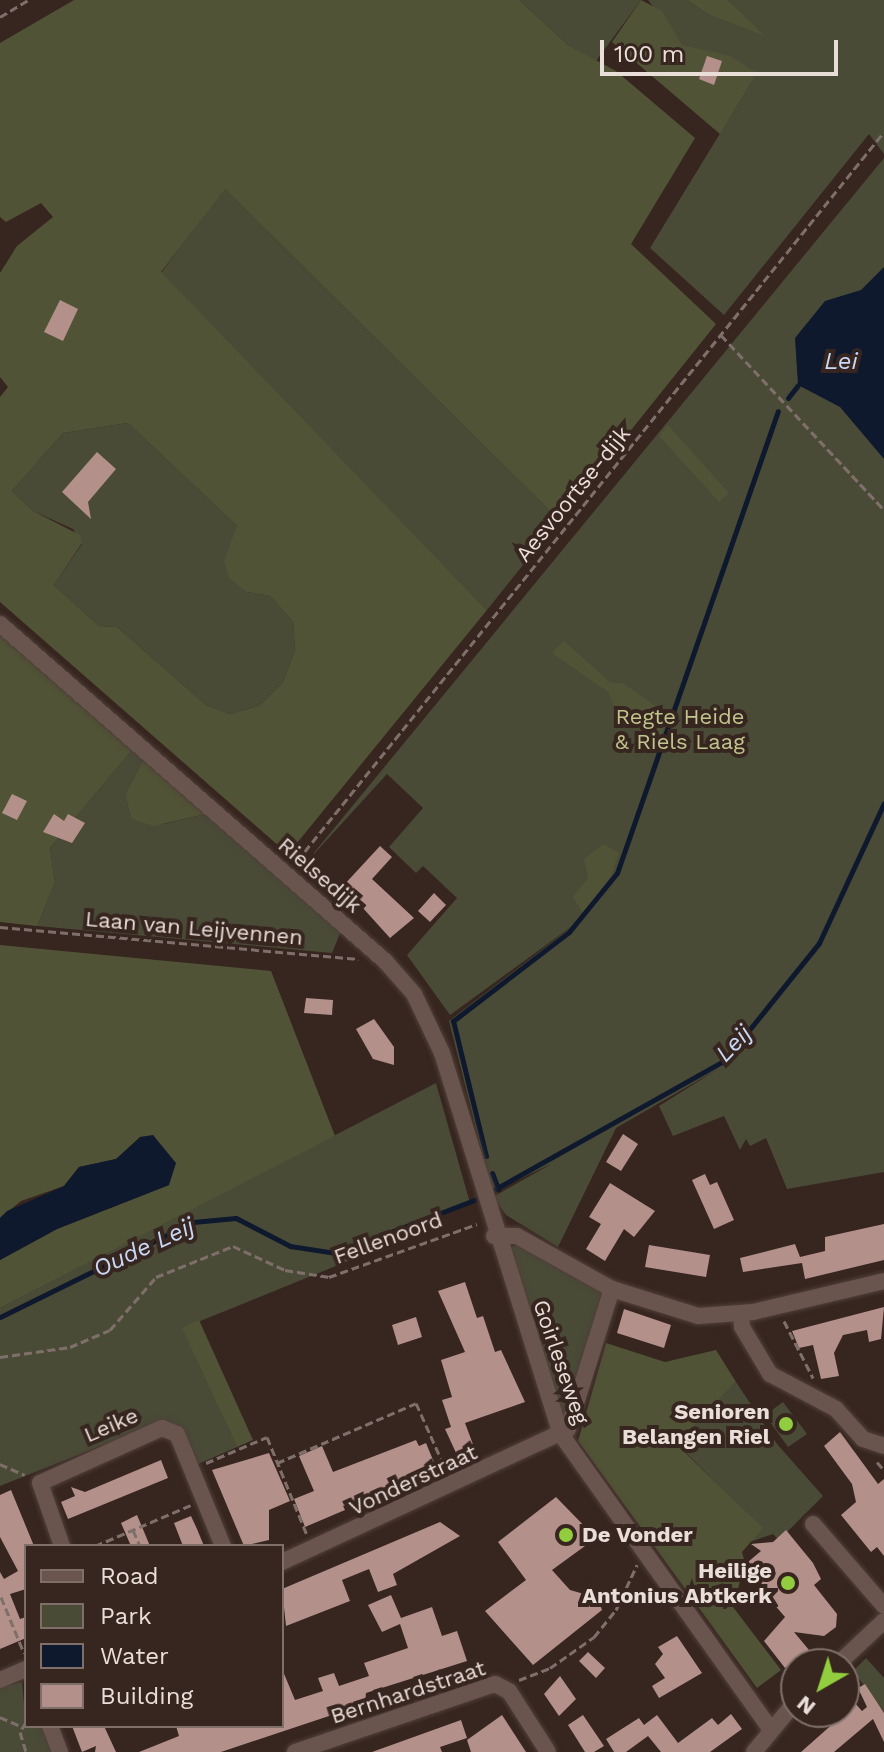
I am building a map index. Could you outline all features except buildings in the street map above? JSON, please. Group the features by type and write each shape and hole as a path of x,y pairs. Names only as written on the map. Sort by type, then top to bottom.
{"street":[{"name":"Rielsedijk","path":"0,624 385,961 414,994 436,1034 492,1229"},
{"path":"492,1229 517,1236 612,1289 678,1313 741,1313 884,1281"},
{"name":"Goirleseweg","path":"492,1229 560,1433 770,1729"},
{"path":"560,1433 568,1429 612,1289"},
{"path":"741,1313 742,1327 770,1374 836,1409 863,1439 884,1446"},
{"name":"Leike","path":"40,1483 162,1428 177,1434 222,1544"},
{"name":"Vonderstraat","path":"284,1561 453,1486 560,1433"},
{"path":"40,1483 61,1544"},
{"path":"813,1524 884,1606"},
{"path":"855,1648 884,1621"},
{"path":"0,1680 24,1670"},
{"name":"Bernhardstraat","path":"295,1752 495,1684 505,1687 548,1752"},
{"path":"754,1752 780,1718"},
{"path":"51,1728 60,1752"}],"path":[{"path":"0,17 28,0"},
{"name":"Aesvoortse-dijk","path":"285,875 884,132"},
{"path":"721,335 884,510"},
{"name":"Laan van Leijvennen","path":"0,927 385,961"},
{"name":"Fellenoord","path":"0,1357 70,1347 110,1330 156,1277 233,1246 285,1270 329,1277 492,1229"},
{"path":"780,1305 793,1345 816,1383"},
{"path":"277,1463 416,1403 453,1486"},
{"path":"191,1469 267,1437 312,1549"},
{"path":"0,1464 40,1483"},
{"path":"100,1544 204,1500"},
{"path":"133,1530 139,1544"},
{"path":"505,1687 550,1668 594,1637 616,1610 632,1569 647,1558"},
{"path":"1,1597 24,1653"},
{"path":"0,1717 20,1726"},
{"path":"20,1726 24,1723"},
{"path":"20,1726 26,1752"}],"green space":[{"path":"74,0 519,0 568,45 616,71 695,138 631,244 716,324 559,520 225,189 161,272 487,610 288,854 0,602 0,397 8,387 0,377 0,273 17,246 53,217 41,203 6,222 0,217 0,43","holes":["128,423 237,526 224,561 229,578 247,592 270,596 293,622 295,650 283,682 259,706 230,714 206,705 117,627 99,626 54,585 82,543 80,535 33,511 12,491 63,433"]},
{"path":"519,0 641,0 596,61 568,45"},
{"path":"641,0 662,11 682,45 730,56 757,73 720,134 612,42"},
{"path":"648,0 687,0 709,15 763,35 728,0 884,0 884,154 869,134 724,315 650,248 757,73 682,45"},
{"path":"687,0 728,0 765,36 709,15"},
{"name":"Regte Heide & Riels Laag","path":"884,158 884,1172 787,1189 766,1138 750,1146 746,1139 740,1150 724,1116 673,1136 659,1106 718,1069 616,1128 558,1247 506,1215 493,1197 553,1163 492,1192 449,1021 586,916 450,1015 407,955 457,898 423,866 416,873 389,847 423,808 387,774 304,865"},
{"path":"224,188 559,520 487,610 161,273"},
{"path":"128,423 237,526 247,592 270,596 293,622 295,650 283,682 259,706 230,714 206,705 117,627 99,626 54,585 82,544 73,529 33,511 12,491 63,433"},
{"path":"668,425 729,493 719,502 659,436"},
{"path":"0,632 133,749 50,848 55,883 37,926 0,922"},
{"path":"564,641 611,683 623,683 668,715 661,736 618,716 608,692 552,653"},
{"path":"133,749 144,759 125,794 131,819 164,824 206,814 341,931 332,953 37,926 55,883 50,848"},
{"path":"144,759 206,814 154,826 131,819 125,794"},
{"path":"603,844 619,853 611,876 583,913 573,897 588,878 584,859"},
{"path":"0,945 271,971 335,1136 0,1308 0,1260 57,1229 169,1185 153,1135 116,1159 79,1167 64,1186 21,1201 0,1218"},
{"path":"436,1083 470,1203 355,1250 358,1257 183,1328 237,1447 196,1465 179,1426 161,1422 0,1486 0,1308"},
{"path":"518,1244 602,1293 562,1420 509,1249"},
{"path":"199,1320 253,1440 237,1447 182,1328"},
{"path":"606,1343 665,1362 716,1350 736,1382 676,1444 763,1528 742,1552 745,1563 733,1607 780,1671 757,1688 578,1441"},
{"path":"736,1382 777,1444 823,1496 779,1540 773,1534 747,1543 762,1528 676,1443"},
{"name":"Senioren Belangen Riel","path":"783,1402 807,1434 788,1447 765,1415"},
{"path":"866,1658 884,1678 884,1712 860,1680 860,1664"},
{"path":"22,1682 24,1728 46,1728 55,1752 0,1752 0,1687"}],"water":[{"name":"Lei","path":"884,267 884,459 840,407 798,385 795,338 825,301 861,290"},
{"path":"153,1135 176,1163 169,1185 57,1229 0,1260 0,1218 7,1211 64,1186 79,1167 116,1159 140,1137"}],"waterway":[{"path":"788,398 798,385"},
{"path":"486,1156 453,1021 569,932 617,873 778,411"},
{"name":"Leij","path":"490,1192 725,1060 819,943 884,803"},
{"path":"492,1173 498,1189"},
{"name":"Oude Leij","path":"0,1317 193,1222 236,1218 290,1246 336,1253 474,1200"}],"place":[{"name":"Senioren Belangen Riel","path":"786,1424"},
{"name":"De Vonder","path":"566,1535"},
{"name":"Heilige Antonius Abtkerk","path":"788,1583"}]}
